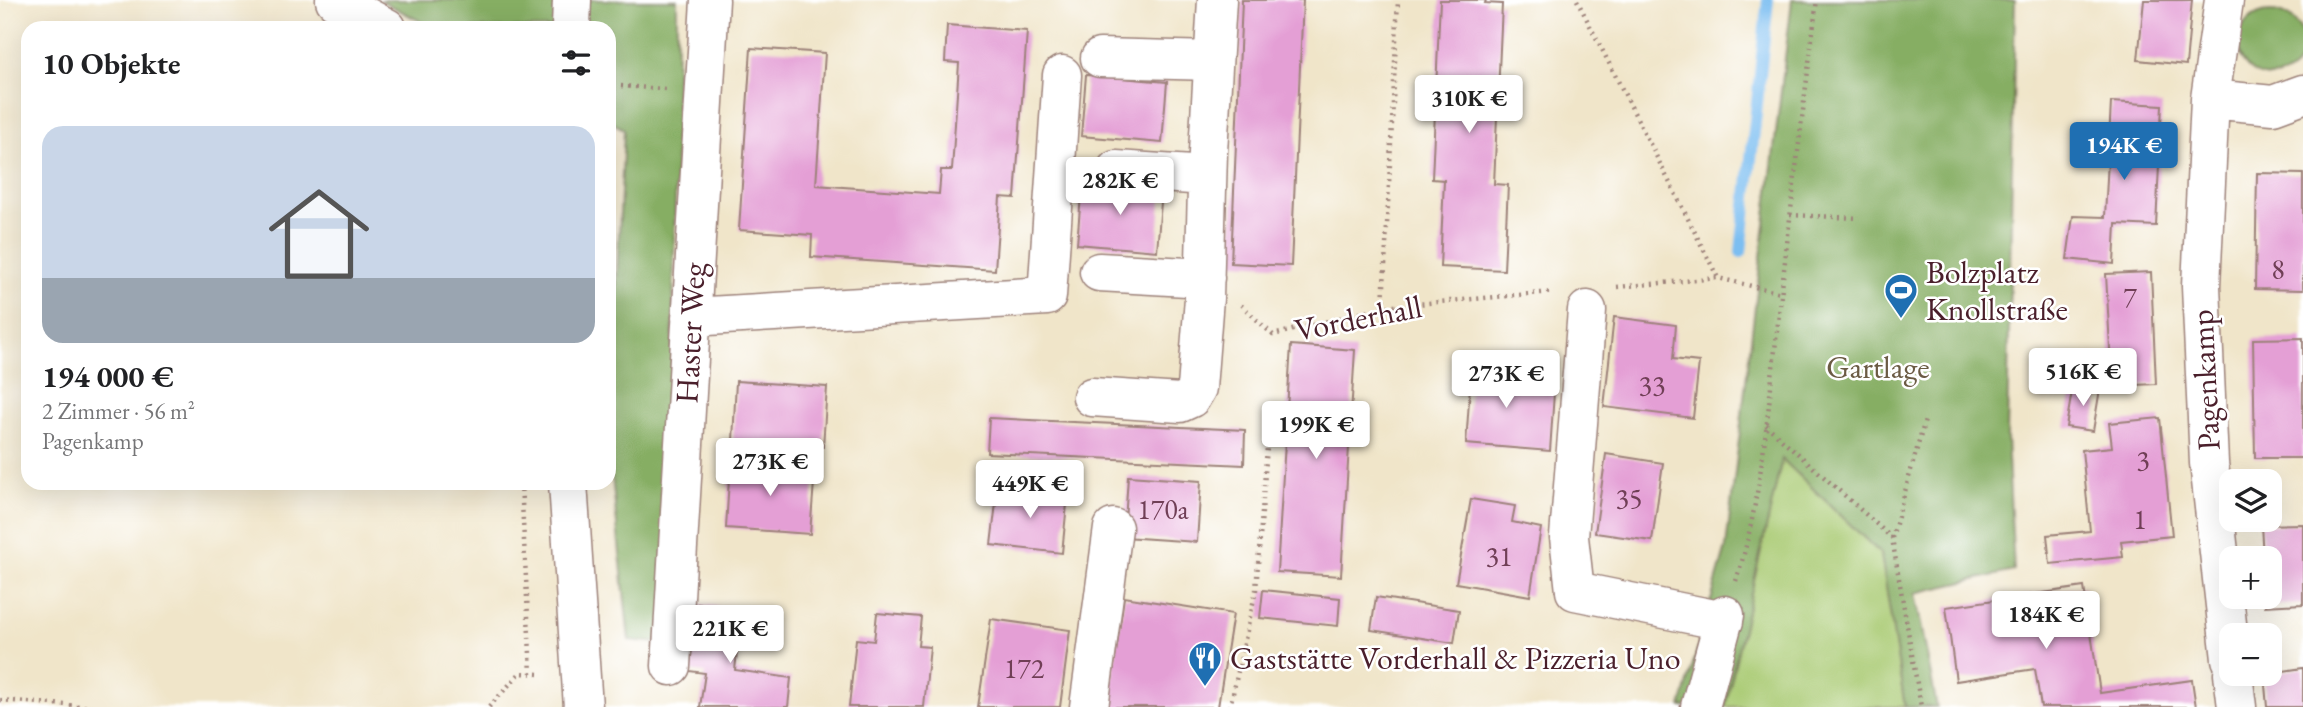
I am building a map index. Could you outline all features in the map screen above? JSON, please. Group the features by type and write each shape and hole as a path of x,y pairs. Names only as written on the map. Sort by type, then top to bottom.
{"street":[{"path":"335,0 374,21"},
{"path":"571,21 572,0"},
{"name":"Haster Weg","path":"671,666 710,0"},
{"path":"1091,397 1180,403 1191,398 1197,388 1217,0"},
{"name":"Pagenkamp","path":"2224,0 2210,99 2201,286 2209,463 2227,623"},
{"path":"1100,58 1213,61"},
{"path":"691,317 1046,296 1062,75"},
{"path":"2210,99 2273,105 2303,94"},
{"path":"1116,170 1207,176"},
{"path":"1100,272 1204,288"},
{"path":"1588,296 1569,537 1575,591 1724,618 1700,707"},
{"path":"568,490 583,707"},
{"path":"1089,707 1113,528"},
{"path":"2234,686 2237,707"}],"path":[{"path":"1383,307 1398,0"},
{"path":"1577,0 1718,278"},
{"path":"1724,618 1747,547 1766,425 1817,0"},
{"path":"1790,215 1858,218"},
{"name":"Vorderhall","path":"1204,288 1235,299 1273,335 1383,307 1588,296 1718,278 1781,293"},
{"path":"1921,707 1892,538 1925,420"},
{"path":"1230,707 1256,590 1269,421"},
{"path":"1766,425 1892,538"},
{"path":"521,490 531,673"},
{"path":"0,700 93,707"}],"green space":[{"path":"380,0 677,0 667,644 629,640 613,490 616,490 616,299 624,129 616,125 616,21 420,21"},
{"name":"Gartlage","path":"1792,0 2015,0 2007,438 2014,571 1915,593 1937,707 1905,707 1881,554 1782,459 1725,707 1681,707 1726,547"},
{"path":"2265,11 2277,11 2289,16 2299,26 2304,44 2302,57 2289,72 2277,77 2265,77 2253,72 2243,62 2238,50 2238,38 2243,26 2253,16"},
{"path":"1782,458 1881,554 1905,707 1725,707"}],"building":[{"path":"1242,0 1303,0 1291,266 1231,263"},
{"path":"1440,0 1486,0 1485,3 1502,4 1494,184 1508,185 1504,270 1440,267 1444,180 1432,179"},
{"path":"2144,0 2192,0 2186,65 2138,60"},
{"path":"947,25 1027,31 1015,198 1000,197 995,270 811,257 812,235 739,230 751,48 825,53 816,185 939,194 941,170 952,170 959,63 945,62"},
{"path":"1086,75 1167,82 1162,143 1081,136"},
{"path":"2111,102 2162,105 2156,226 2116,224 2114,264 2067,259 2073,216 2105,217"},
{"path":"2257,173 2303,174 2303,290 2255,289"},
{"path":"1082,183 1162,190 1157,251 1077,244"},
{"path":"2151,272 2156,384 2112,386 2106,274"},
{"path":"1614,317 1676,325 1673,359 1699,362 1693,418 1604,407"},
{"path":"2303,338 2303,458 2255,458 2253,339"},
{"path":"1291,345 1355,350 1341,576 1277,572"},
{"path":"1472,358 1512,361 1510,389 1554,393 1550,451 1466,444"},
{"path":"736,381 827,387 823,447 733,441"},
{"path":"2073,385 2100,389 2093,431 2066,427"},
{"path":"989,418 1245,430 1244,465 987,453"},
{"path":"2160,418 2172,536 2121,541 2123,557 2050,564 2047,535 2090,531 2082,450 2112,447 2109,423"},
{"path":"1606,454 1663,463 1652,541 1595,533"},
{"path":"730,463 815,469 810,534 726,528"},
{"path":"1128,476 1201,481 1197,542 1124,537"},
{"path":"998,486 1068,494 1062,553 991,545"},
{"path":"1471,499 1515,506 1512,522 1541,528 1530,596 1456,583"},
{"path":"2282,524 2303,524 2303,604 2282,605 2282,546 2262,546 2261,532 2282,532"},
{"path":"2084,587 2100,693 2192,680 2196,707 2041,707 2035,669 1956,681 1946,607"},
{"path":"1263,590 1340,598 1338,626 1260,618"},
{"path":"1124,597 1233,614 1218,707 1108,707"},
{"path":"1376,597 1459,610 1454,643 1371,630"},
{"path":"698,604 742,610 735,670 791,678 788,707 700,707 705,673 689,671"},
{"path":"877,613 921,617 918,646 930,647 924,707 849,707 856,639 874,641"},
{"path":"991,619 1070,630 1060,707 978,707"},
{"path":"2303,668 2303,707 2267,707 2265,686 2282,686 2282,671"}],"waterway":[{"path":"1741,252 1768,0"}],"place":[{"name":"Bolzplatz Knollstraße","path":"1901,320"},
{"name":"Gaststätte Vorderhall & Pizzeria Uno","path":"1205,688"}]}
